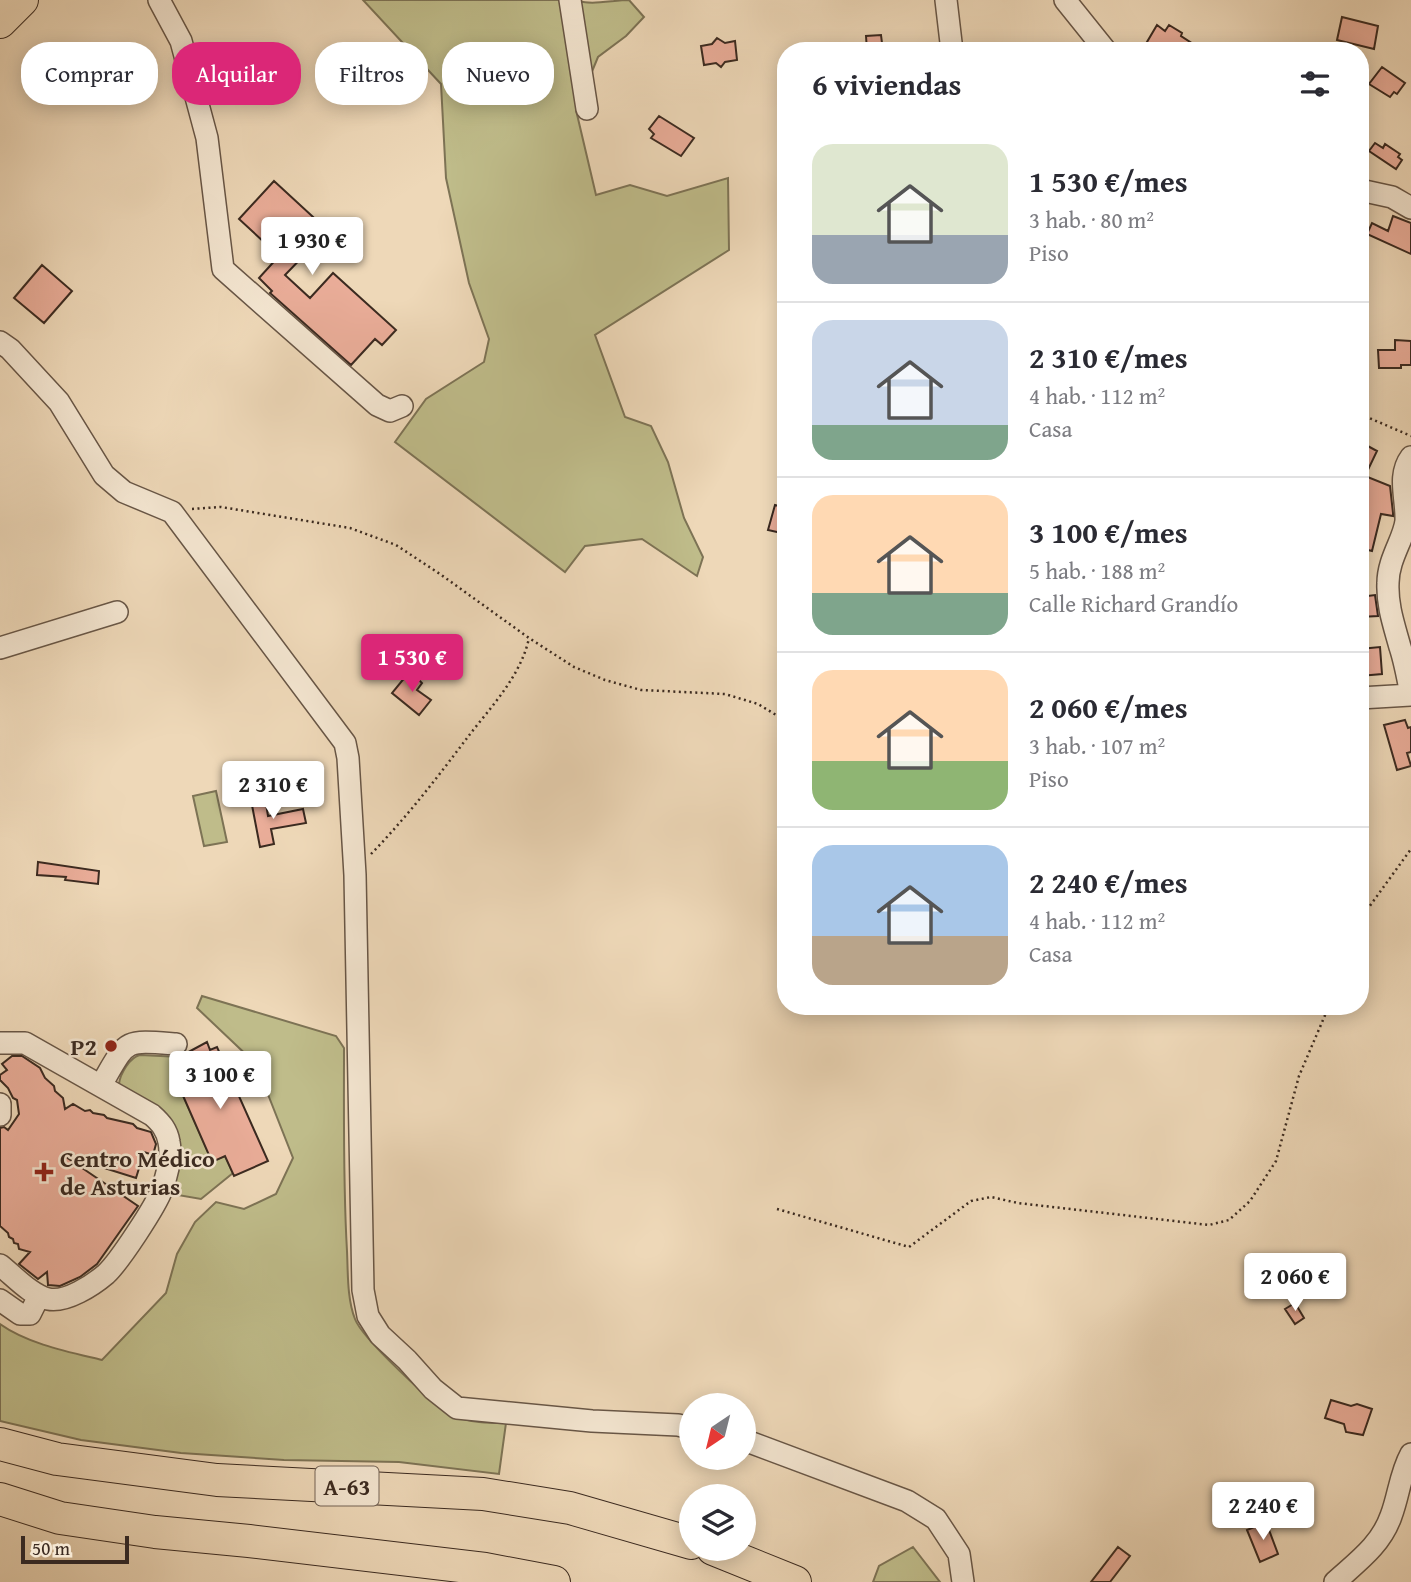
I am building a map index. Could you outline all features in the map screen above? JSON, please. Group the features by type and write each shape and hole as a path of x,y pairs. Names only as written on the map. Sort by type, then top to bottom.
{"highway":[{"path":"0,22 22,0"},
{"name":"A-63","path":"0,1444 57,1459 217,1480 484,1494 570,1508 679,1540"},
{"path":"0,1499 60,1518 485,1569 554,1582"},
{"path":"743,1561 795,1582"}],"street":[{"path":"159,0 181,41 207,138 223,269 377,405 390,411 402,406"},
{"path":"570,0 587,109"},
{"path":"946,0 951,42"},
{"path":"1065,0 1099,42"},
{"path":"1369,192 1392,197 1411,208"},
{"path":"0,342 10,349 59,402 104,475 124,492 172,512 345,743 355,874 363,1290 368,1316 380,1335 433,1389 457,1408 592,1421 679,1425"},
{"path":"1369,697 1411,695 1401,649 1389,612 1388,582 1392,558 1408,522 1403,480 1407,462 1411,457"},
{"path":"0,648 117,612"},
{"path":"101,1086 126,1045 137,1041 176,1044"},
{"path":"0,1043 25,1043 152,1115 163,1126 169,1142 169,1164 162,1189 151,1210 107,1273 90,1285 58,1300 36,1294 0,1265"},
{"path":"0,1104 0,1115"},
{"path":"0,1300 20,1314 30,1314 37,1300 36,1294"},
{"path":"756,1444 907,1501 936,1519 959,1554 963,1582"},
{"path":"1335,1582 1381,1539 1392,1515 1397,1487 1411,1454"}],"path":[{"path":"1369,418 1411,436"},
{"path":"172,512 221,508 350,528 396,545 574,667 605,680 641,690 725,694 758,704 777,716"},
{"path":"355,874 362,863 397,828 499,697 525,656 529,638"},
{"path":"1369,907 1411,849"},
{"path":"777,1209 909,1247 971,1201 991,1197 1018,1203 1209,1225 1229,1220 1257,1192 1276,1161 1299,1076 1325,1015"}],"shaded area":[{"path":"363,0 577,0 595,3 629,0 644,17 626,36 598,57 576,110 596,195 630,185 667,196 728,178 729,250 595,335 625,417 651,426 668,462 684,518 703,557 697,576 642,539 585,546 565,572 395,442 426,399 484,362 489,339 469,283 446,178 442,105 554,105 554,42 442,42 442,103 441,84 428,70 428,42 402,42"},
{"path":"216,791 227,842 204,846 193,796"},
{"path":"202,996 336,1036 344,1048 346,1226 352,1311 360,1328 384,1356 444,1409 466,1420 506,1423 499,1474 399,1462 284,1460 181,1453 81,1440 0,1421 0,1324 36,1342 102,1360 166,1293 177,1254 195,1222 216,1202 244,1209 276,1194 293,1158 256,1064 197,1008"},
{"path":"140,1055 181,1057 189,1076 177,1082 212,1161 225,1156 233,1173 201,1199 172,1194 180,1153 175,1128 168,1118 119,1084 126,1066"},
{"path":"913,1547 940,1582 873,1582 879,1566"}],"building":[{"path":"1342,17 1378,26 1374,49 1369,48 1369,42 1337,40"},
{"path":"1157,25 1165,31 1169,25 1190,42 1147,42"},
{"path":"881,35 882,42 866,42 866,36"},
{"path":"717,38 725,43 735,41 737,60 725,62 721,67 716,63 704,65 701,46 712,44"},
{"path":"1382,67 1405,83 1397,94 1394,92 1390,97 1369,84"},
{"path":"659,116 694,138 681,156 651,138 654,134 649,129"},
{"path":"1375,143 1383,148 1385,144 1400,154 1398,157 1402,160 1396,169 1369,151"},
{"path":"274,181 337,239 323,253 314,245 285,275 310,298 333,273 396,330 382,345 375,339 351,365 270,293 272,291 259,278 279,256 239,219"},
{"path":"1393,216 1411,223 1411,254 1369,235 1372,223 1388,231"},
{"path":"42,265 72,291 44,323 14,298"},
{"path":"1395,340 1411,341 1411,365 1379,368 1378,350 1395,350"},
{"path":"1369,447 1377,451 1369,468"},
{"path":"1369,478 1390,486 1393,513 1393,516 1381,514 1372,551 1369,550"},
{"path":"775,505 777,506 777,532 768,530"},
{"path":"1375,595 1378,616 1369,616 1369,596"},
{"path":"1380,647 1382,674 1369,675 1369,648"},
{"path":"410,671 422,683 417,690 431,700 419,715 392,693"},
{"path":"1405,720 1408,728 1411,727 1411,752 1407,753 1411,766 1397,770 1384,725"},
{"path":"265,797 268,816 303,809 306,823 271,829 274,844 260,847 251,800"},
{"path":"38,862 99,871 98,884 65,880 66,877 37,875"},
{"path":"207,1042 210,1050 217,1047 268,1161 234,1176 225,1156 212,1162 177,1082 189,1076 181,1056"},
{"name":"Centro Médico de Asturias","path":"12,1056 22,1056 40,1068 45,1078 63,1098 65,1109 73,1104 85,1111 90,1110 107,1118 133,1124 151,1132 156,1144 153,1155 144,1152 136,1178 63,1155 138,1206 97,1264 80,1277 60,1286 48,1285 47,1272 38,1279 19,1264 30,1252 19,1249 18,1244 14,1243 0,1226 0,1128 8,1130 19,1114 17,1100 0,1080 0,1075 7,1070 2,1064"},
{"path":"1295,1303 1304,1318 1295,1324 1285,1309"},
{"path":"1331,1400 1372,1409 1363,1435 1346,1432 1344,1424 1325,1418"},
{"path":"1266,1522 1278,1554 1260,1562 1247,1530"},
{"path":"1118,1547 1130,1556 1110,1582 1091,1582"}],"place":[{"name":"P2","path":"111,1046"},
{"name":"Centro Médico de Asturias","path":"44,1172"}]}
